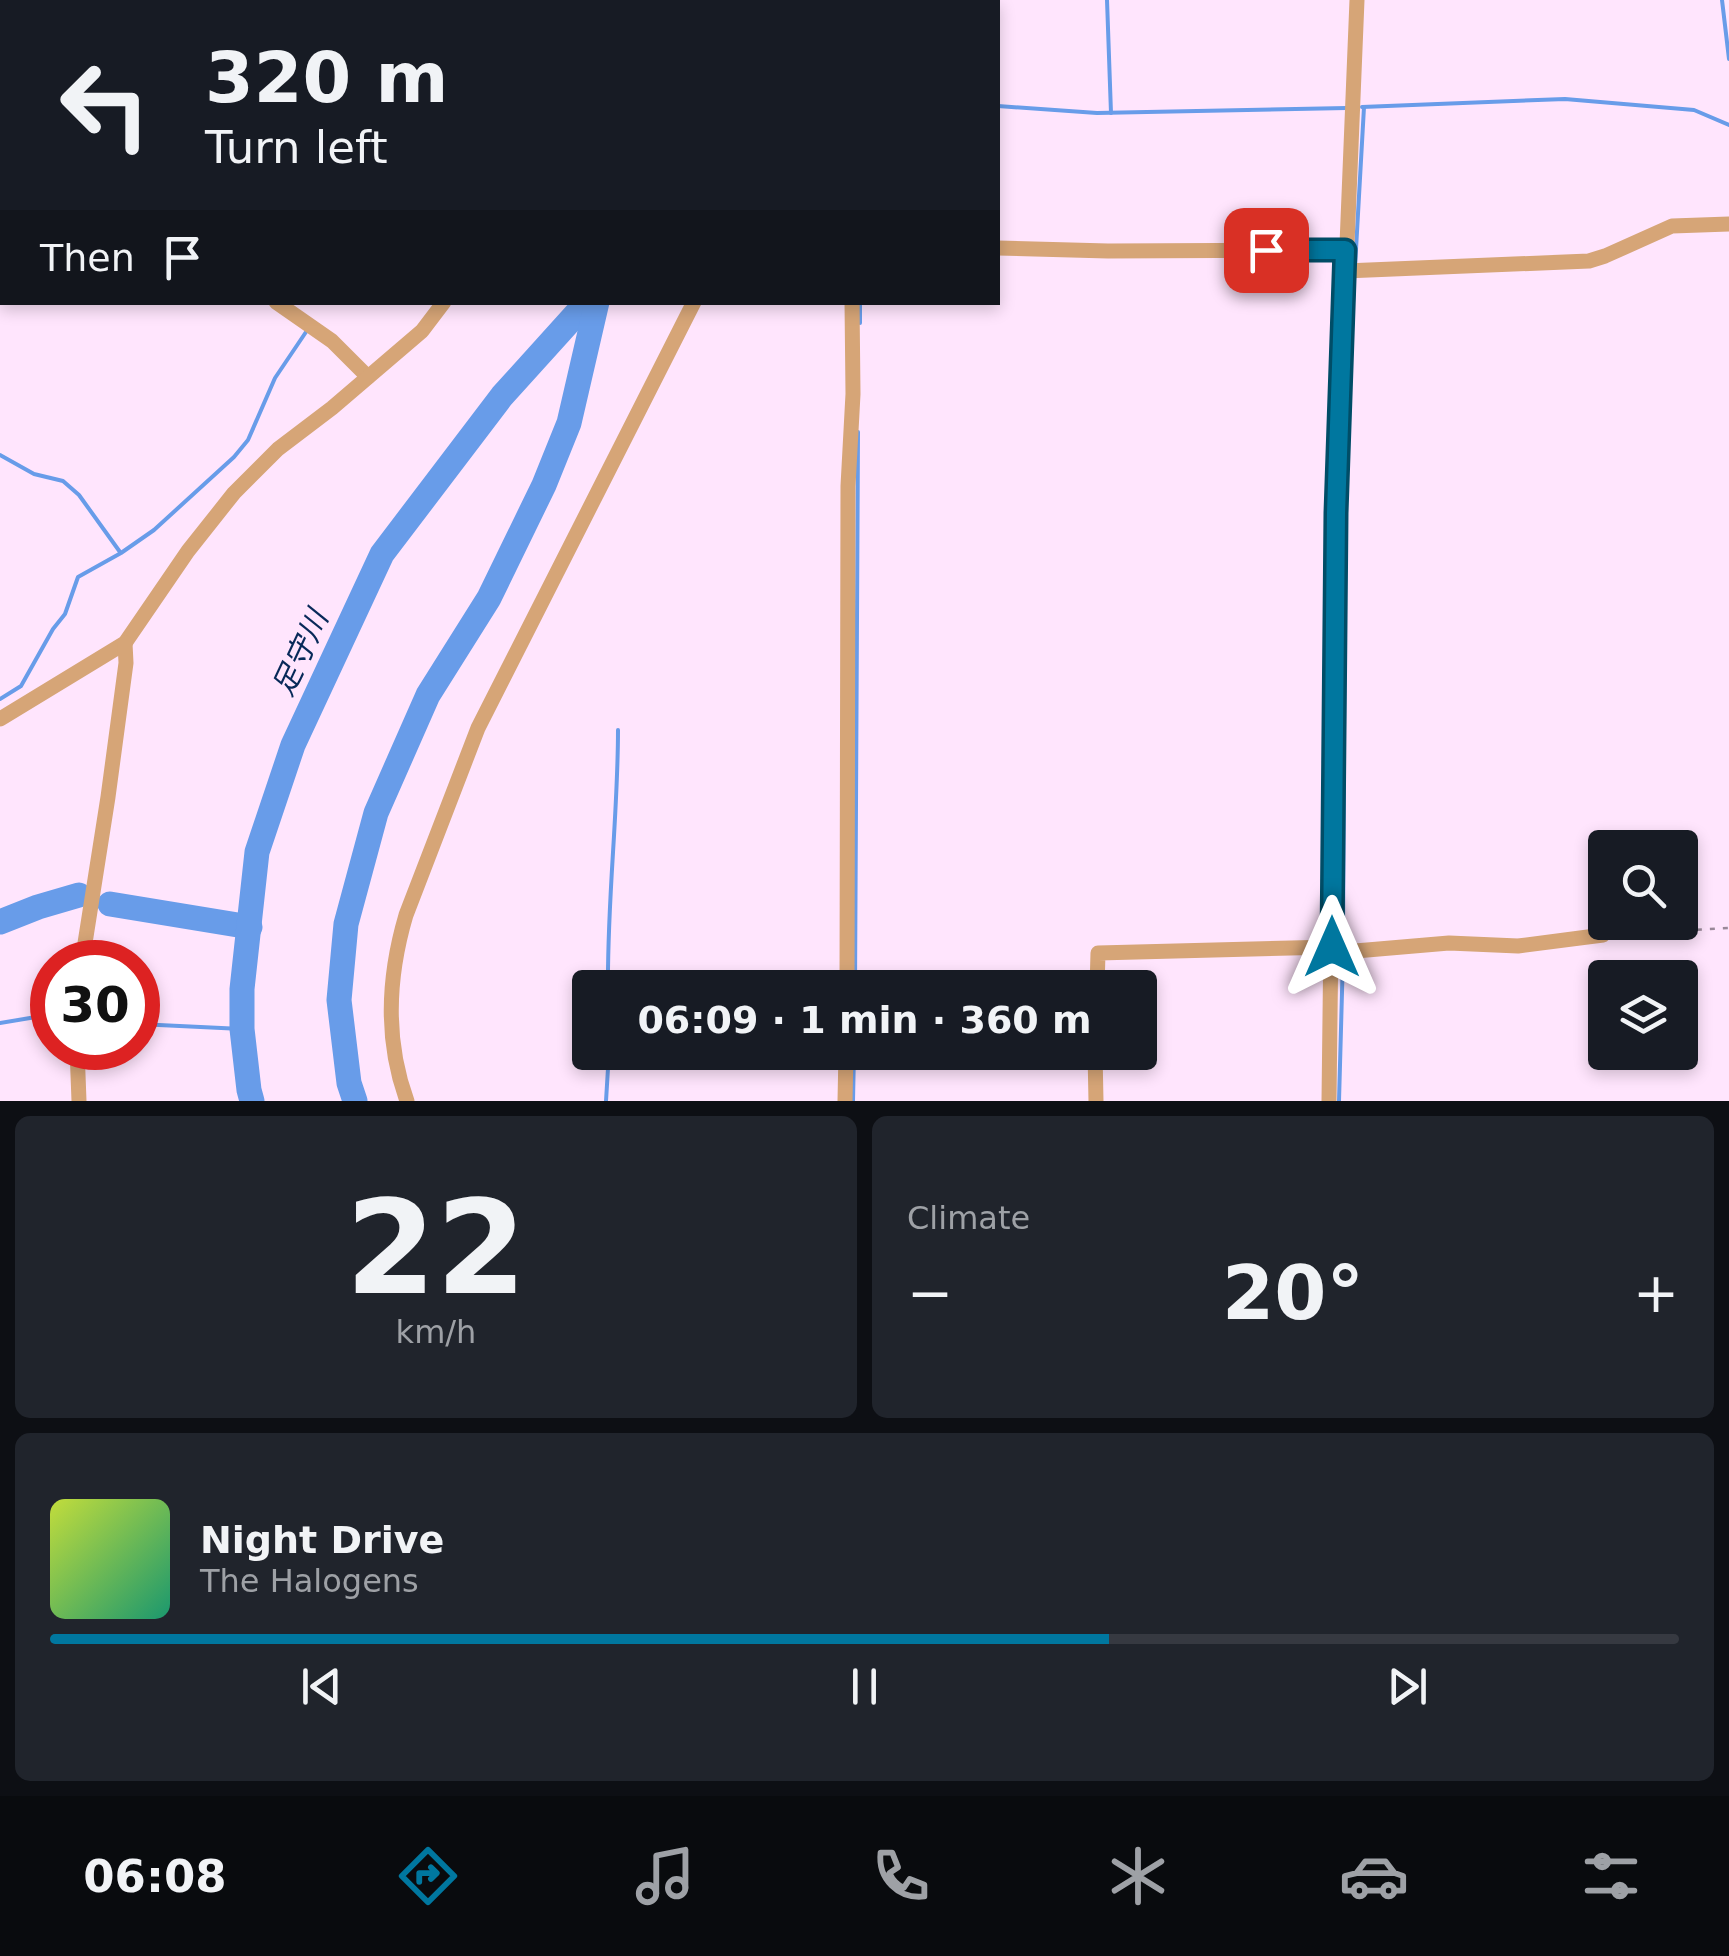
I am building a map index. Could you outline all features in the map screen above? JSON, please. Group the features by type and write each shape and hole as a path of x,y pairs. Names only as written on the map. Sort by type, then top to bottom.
{"street":[{"path":"1329,1101 1337,951 1336,513 1351,271 1345,250 1357,0"},
{"path":"1351,271 1588,260 1672,226 1729,224"},
{"path":"1000,248 1345,250"},
{"path":"280,305 346,354 368,377"},
{"path":"0,718 125,643 188,551 234,493 278,449 422,330 442,305"},
{"path":"408,1101 395,1052 391,996 398,942 412,898 478,728 692,305"},
{"path":"847,970 852,305"},
{"path":"85,940 126,663 125,643"},
{"path":"1098,970 1098,952 1518,946 1588,937"},
{"path":"78,1070 79,1101"},
{"path":"845,1101 846,1070"},
{"path":"1095,1070 1096,1101"}],"path":[{"path":"1698,930 1729,928"}],"waterway":[{"path":"1107,0 1111,113"},
{"path":"1722,0 1729,59"},
{"path":"1362,107 1565,99 1694,110 1729,125"},
{"path":"1000,106 1097,113 1347,108"},
{"path":"1355,267 1364,107"},
{"path":"1343,946 1345,519 1354,276"},
{"name":"足守川","path":"252,1101 242,1029 242,989 257,852 293,745 382,554 502,396 584,305"},
{"path":"355,1101 349,1083 339,1000 346,924 376,813 428,695 489,598 544,485 569,423 596,305"},
{"path":"860,305 860,323"},
{"path":"0,699 21,686 65,614 78,577 154,530 234,457 248,440 275,378 308,329"},
{"path":"855,970 858,432"},
{"path":"0,455 34,474 63,481 79,495 120,552"},
{"path":"608,970 618,730"},
{"path":"0,922 79,895"},
{"path":"110,904 250,927"},
{"path":"1339,1101 1343,956"},
{"path":"0,1023 30,1018"},
{"path":"160,1025 242,1029"},
{"path":"606,1101 608,1070"},
{"path":"853,1101 854,1070"}],"route":[{"path":"1266,250 1345,250 1336,513 1332,947"}]}
